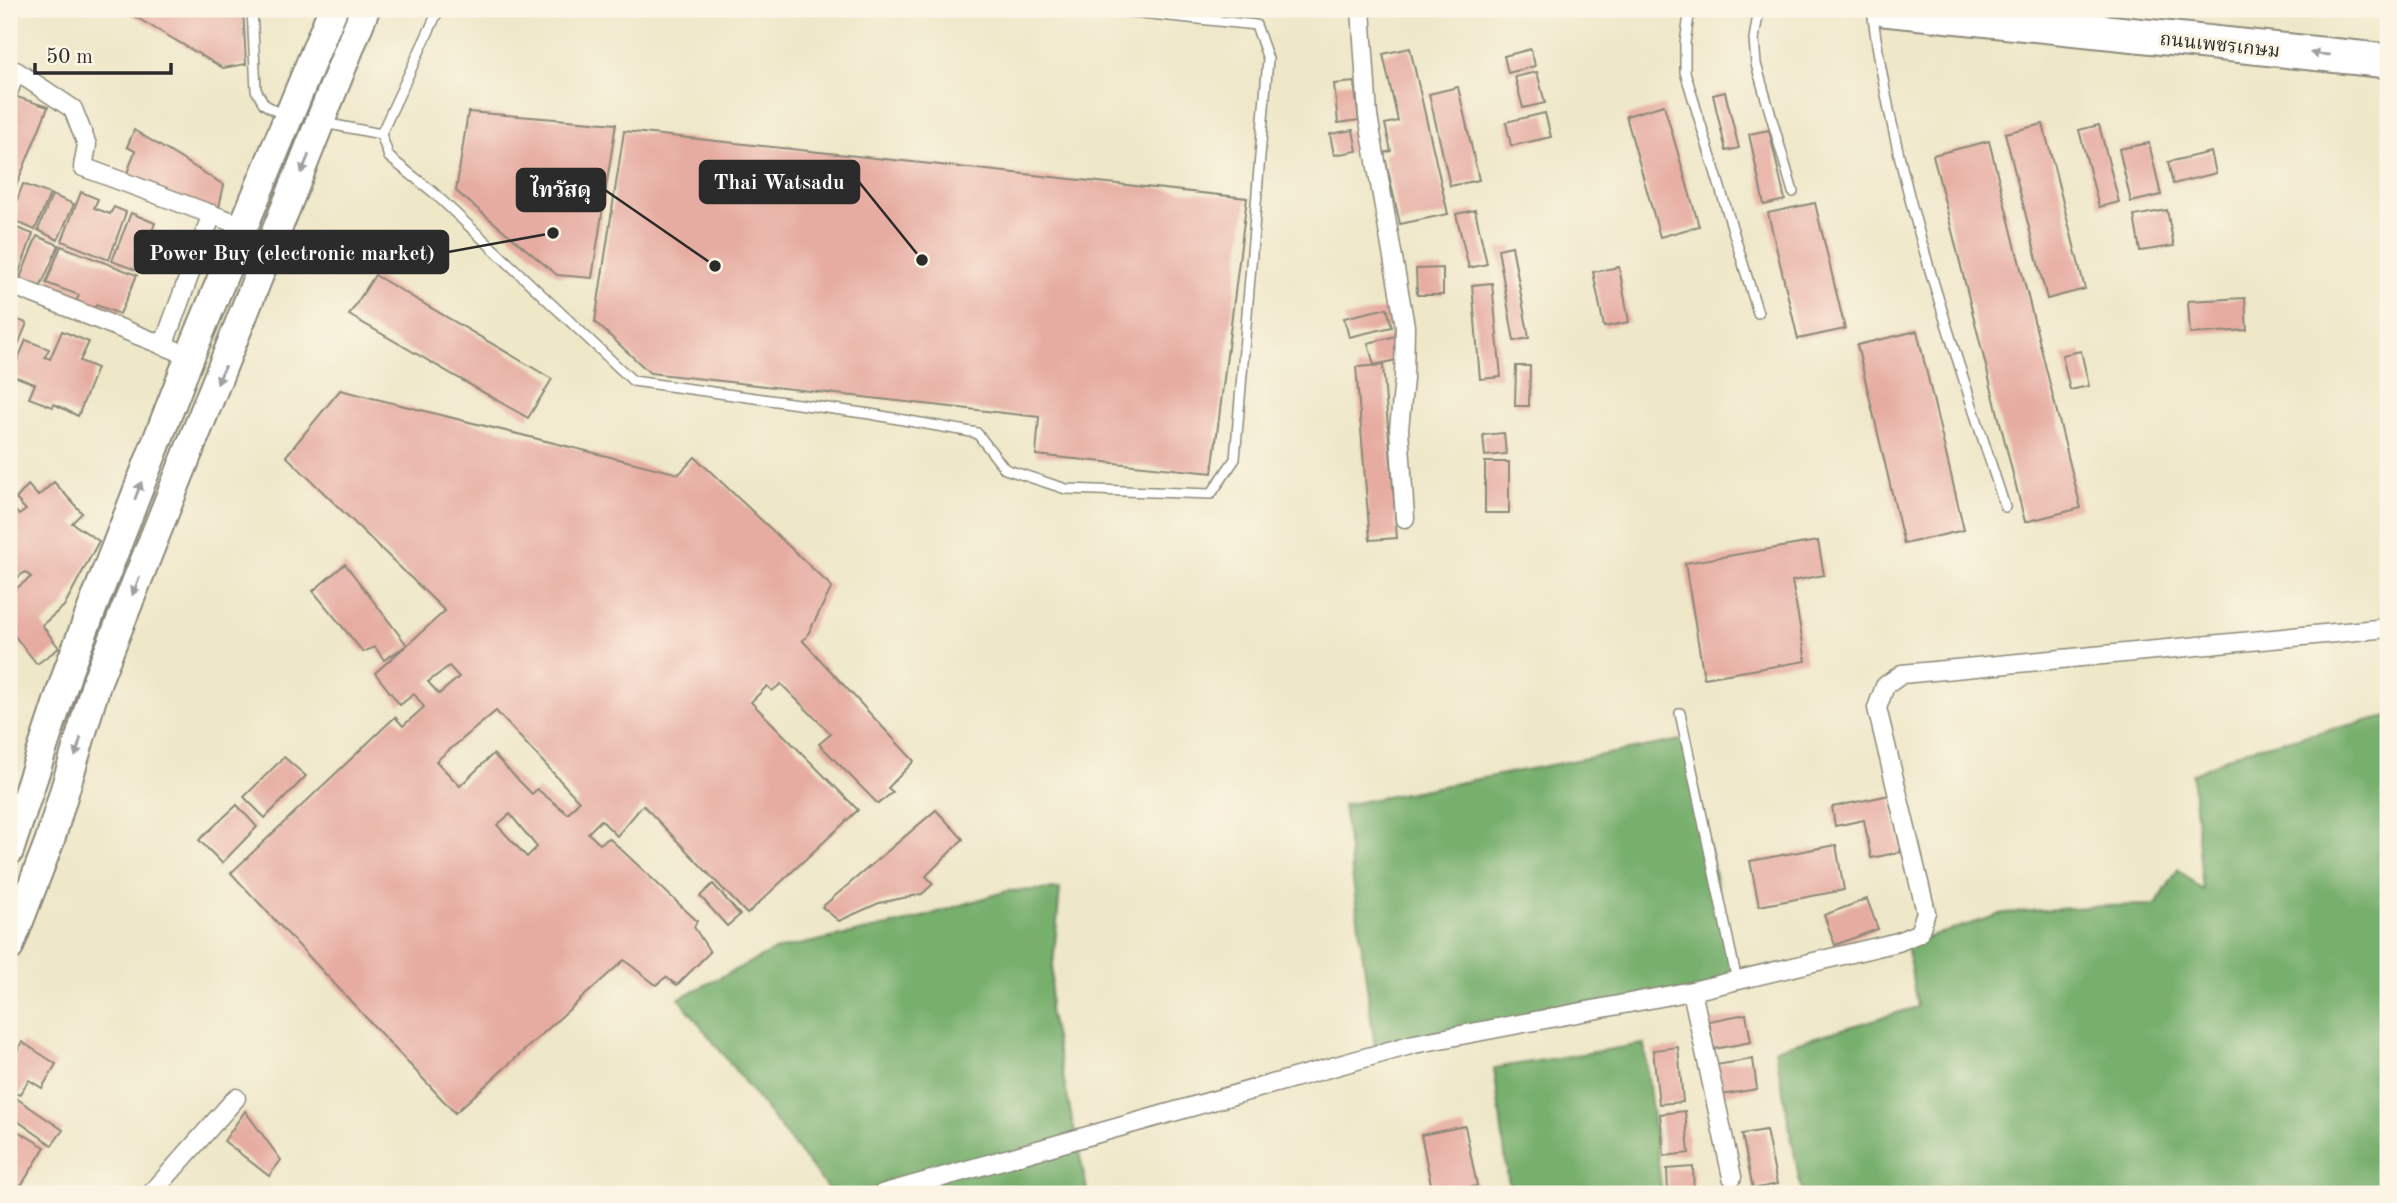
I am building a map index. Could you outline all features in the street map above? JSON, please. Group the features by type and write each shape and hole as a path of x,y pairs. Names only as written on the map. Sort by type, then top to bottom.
{"highway":[{"name":"ถนนเพชรเกษม","path":"1884,9 2388,61"}],"main road":[{"path":"312,60 316,9"},
{"path":"9,851 69,668 190,356 333,9"},
{"path":"9,947 50,840 97,681 365,9"},
{"path":"345,62 384,9"}],"street":[{"path":"1361,9 1368,116 1405,326 1399,429 1405,519"},
{"path":"9,90 13,68 73,109 87,145 83,167 243,226"},
{"path":"163,345 212,214"},
{"path":"9,284 190,356"},
{"path":"881,1194 1414,1044 1692,991 1898,942 1919,933 1926,912 1877,708 1885,686 1902,674 2388,628"},
{"path":"1692,991 1732,1177"},
{"path":"151,1194 236,1098"}],"lane":[{"path":"252,9 256,90 264,104 288,118"},
{"path":"439,9 381,134 389,158 433,192 633,381 870,414 977,433 1005,468 1066,489 1211,494 1235,459 1268,59 1256,25 1103,9"},
{"path":"1690,9 1685,43 1685,72 1758,313"},
{"path":"1759,9 1754,39 1756,64 1793,192"},
{"path":"1872,9 1887,104 1913,206 1945,322 2005,507"},
{"path":"321,123 381,134"},
{"path":"1680,713 1737,981"}],"green space":[{"path":"2388,716 2388,1194 1802,1194 1775,1049 1917,1007 1907,944 2004,913 2156,905 2178,869 2203,891 2192,774 2244,750"},
{"path":"1686,739 1737,981 1376,1055 1343,805"},
{"path":"1060,889 1049,1010 1088,1194 832,1194 679,998 775,950 906,922 1007,891"},
{"path":"1644,1044 1662,1194 1510,1194 1494,1068"}],"building":[{"path":"122,9 243,9 246,64 223,68"},
{"path":"1410,48 1448,214 1400,224 1384,153 1391,151 1385,124 1398,121 1383,54"},
{"path":"1531,49 1535,66 1508,73 1504,56"},
{"path":"1537,72 1545,103 1523,108 1515,77"},
{"path":"1354,82 1359,120 1338,123 1334,84"},
{"path":"1458,87 1479,180 1450,186 1429,94"},
{"path":"1725,92 1739,148 1726,151 1713,95"},
{"path":"14,96 48,107 9,204 9,110"},
{"path":"1664,105 1699,226 1660,237 1626,116"},
{"path":"468,112 616,124 592,278 557,275 456,191"},
{"path":"1545,113 1551,137 1511,146 1506,122"},
{"path":"2043,124 2085,289 2047,299 2005,133"},
{"path":"2099,125 2119,202 2099,207 2079,130"},
{"path":"134,130 224,185 218,212 124,182 135,151 127,147"},
{"path":"1353,130 1357,151 1334,155 1330,134"},
{"path":"1769,130 1785,200 1764,205 1749,134"},
{"path":"624,131 1247,198 1212,473 1036,455 1039,417 650,373 595,322"},
{"path":"1989,141 2081,508 2025,522 1933,155"},
{"path":"2149,143 2161,195 2131,202 2119,149"},
{"path":"2211,152 2216,173 2173,184 2168,162"},
{"path":"23,184 50,194 35,230 10,219"},
{"path":"81,192 98,199 94,208 110,214 114,207 126,212 109,260 62,241"},
{"path":"52,195 74,204 58,240 38,230"},
{"path":"1815,203 1845,329 1798,339 1768,213"},
{"path":"1475,210 1487,264 1469,268 1456,214"},
{"path":"2167,210 2174,246 2140,251 2134,216"},
{"path":"131,213 155,223 138,271 112,261"},
{"path":"9,225 33,234 16,281 9,279"},
{"path":"37,236 59,245 40,288 20,278"},
{"path":"61,246 137,275 120,314 96,305 93,313 74,307 79,295 46,283"},
{"path":"1512,246 1529,338 1514,341 1498,249"},
{"path":"1619,267 1629,322 1604,327 1593,272"},
{"path":"1443,268 1443,295 1417,295 1416,269"},
{"path":"375,275 552,379 528,418 349,315"},
{"path":"1492,283 1501,377 1480,379 1472,285"},
{"path":"2245,298 2247,330 2190,334 2188,301"},
{"path":"1387,308 1392,327 1349,337 1344,318"},
{"path":"9,317 27,323 12,360 9,359"},
{"path":"62,331 89,342 80,361 97,368 78,416 54,404 53,407 29,398 35,384 11,375 26,340 49,349 45,357 50,359"},
{"path":"1917,331 1964,530 1904,544 1857,345"},
{"path":"1396,336 1401,359 1374,365 1368,343"},
{"path":"2081,351 2089,386 2070,390 2062,355"},
{"path":"1383,365 1397,538 1370,540 1356,367"},
{"path":"1516,366 1530,366 1529,406 1515,406"},
{"path":"340,390 679,474 695,457 832,587 806,638 802,640 914,761 888,788 893,792 878,804 819,744 831,734 781,684 772,691 767,686 751,702 858,810 747,914 643,805 617,836 601,820 588,833 600,844 609,838 697,921 694,927 710,952 677,985 666,977 656,985 624,960 455,1113 231,873 395,717 403,726 424,707 414,694 400,705 375,673 445,611 286,456","holes":["449,666 459,677 439,694 428,682","496,711 579,801 568,814 537,789 532,794 493,754 460,786 436,761","510,814 537,847 527,857 497,825"]},
{"path":"1504,433 1506,454 1485,456 1483,435"},
{"path":"1485,462 1509,462 1509,513 1485,513"},
{"path":"54,482 82,513 72,523 99,541 64,606 42,625 59,648 37,664 9,629 9,594 31,577 25,572 17,578 9,567 9,504 19,515 26,510 16,499 28,485 38,496"},
{"path":"1818,541 1824,575 1792,581 1806,661 1704,678 1685,563"},
{"path":"345,564 407,645 384,660 375,647 363,652 313,591"},
{"path":"284,757 306,776 265,818 244,797"},
{"path":"1890,795 1901,852 1871,858 1864,820 1835,826 1832,807"},
{"path":"237,805 257,827 222,863 199,840"},
{"path":"936,810 963,839 926,876 933,884 922,894 879,903 839,921 822,907"},
{"path":"1836,845 1844,890 1759,906 1750,861"},
{"path":"713,884 740,915 727,926 700,896"},
{"path":"1867,899 1878,929 1835,945 1824,915"},
{"path":"1746,1014 1751,1042 1714,1049 1709,1021"},
{"path":"22,1042 56,1064 42,1088 29,1080 19,1095 9,1089 9,1065"},
{"path":"1678,1047 1683,1102 1659,1104 1653,1050"},
{"path":"1753,1059 1757,1089 1721,1095 1716,1065"},
{"path":"16,1098 63,1130 52,1145 9,1115 9,1109"},
{"path":"245,1111 281,1160 269,1176 224,1141"},
{"path":"1685,1111 1689,1153 1664,1156 1660,1114"},
{"path":"9,1126 45,1147 21,1186 9,1179"},
{"path":"1465,1126 1477,1186 1433,1194 1421,1135"},
{"path":"1766,1130 1777,1184 1753,1189 1742,1134"},
{"path":"1693,1167 1694,1194 1668,1194 1667,1169"}],"place":[{"name":"Power Buy (electronic market)","path":"553,233"},
{"name":"Thai Watsadu","path":"922,260"},
{"name":"ไทวัสดุ","path":"715,266"}]}
